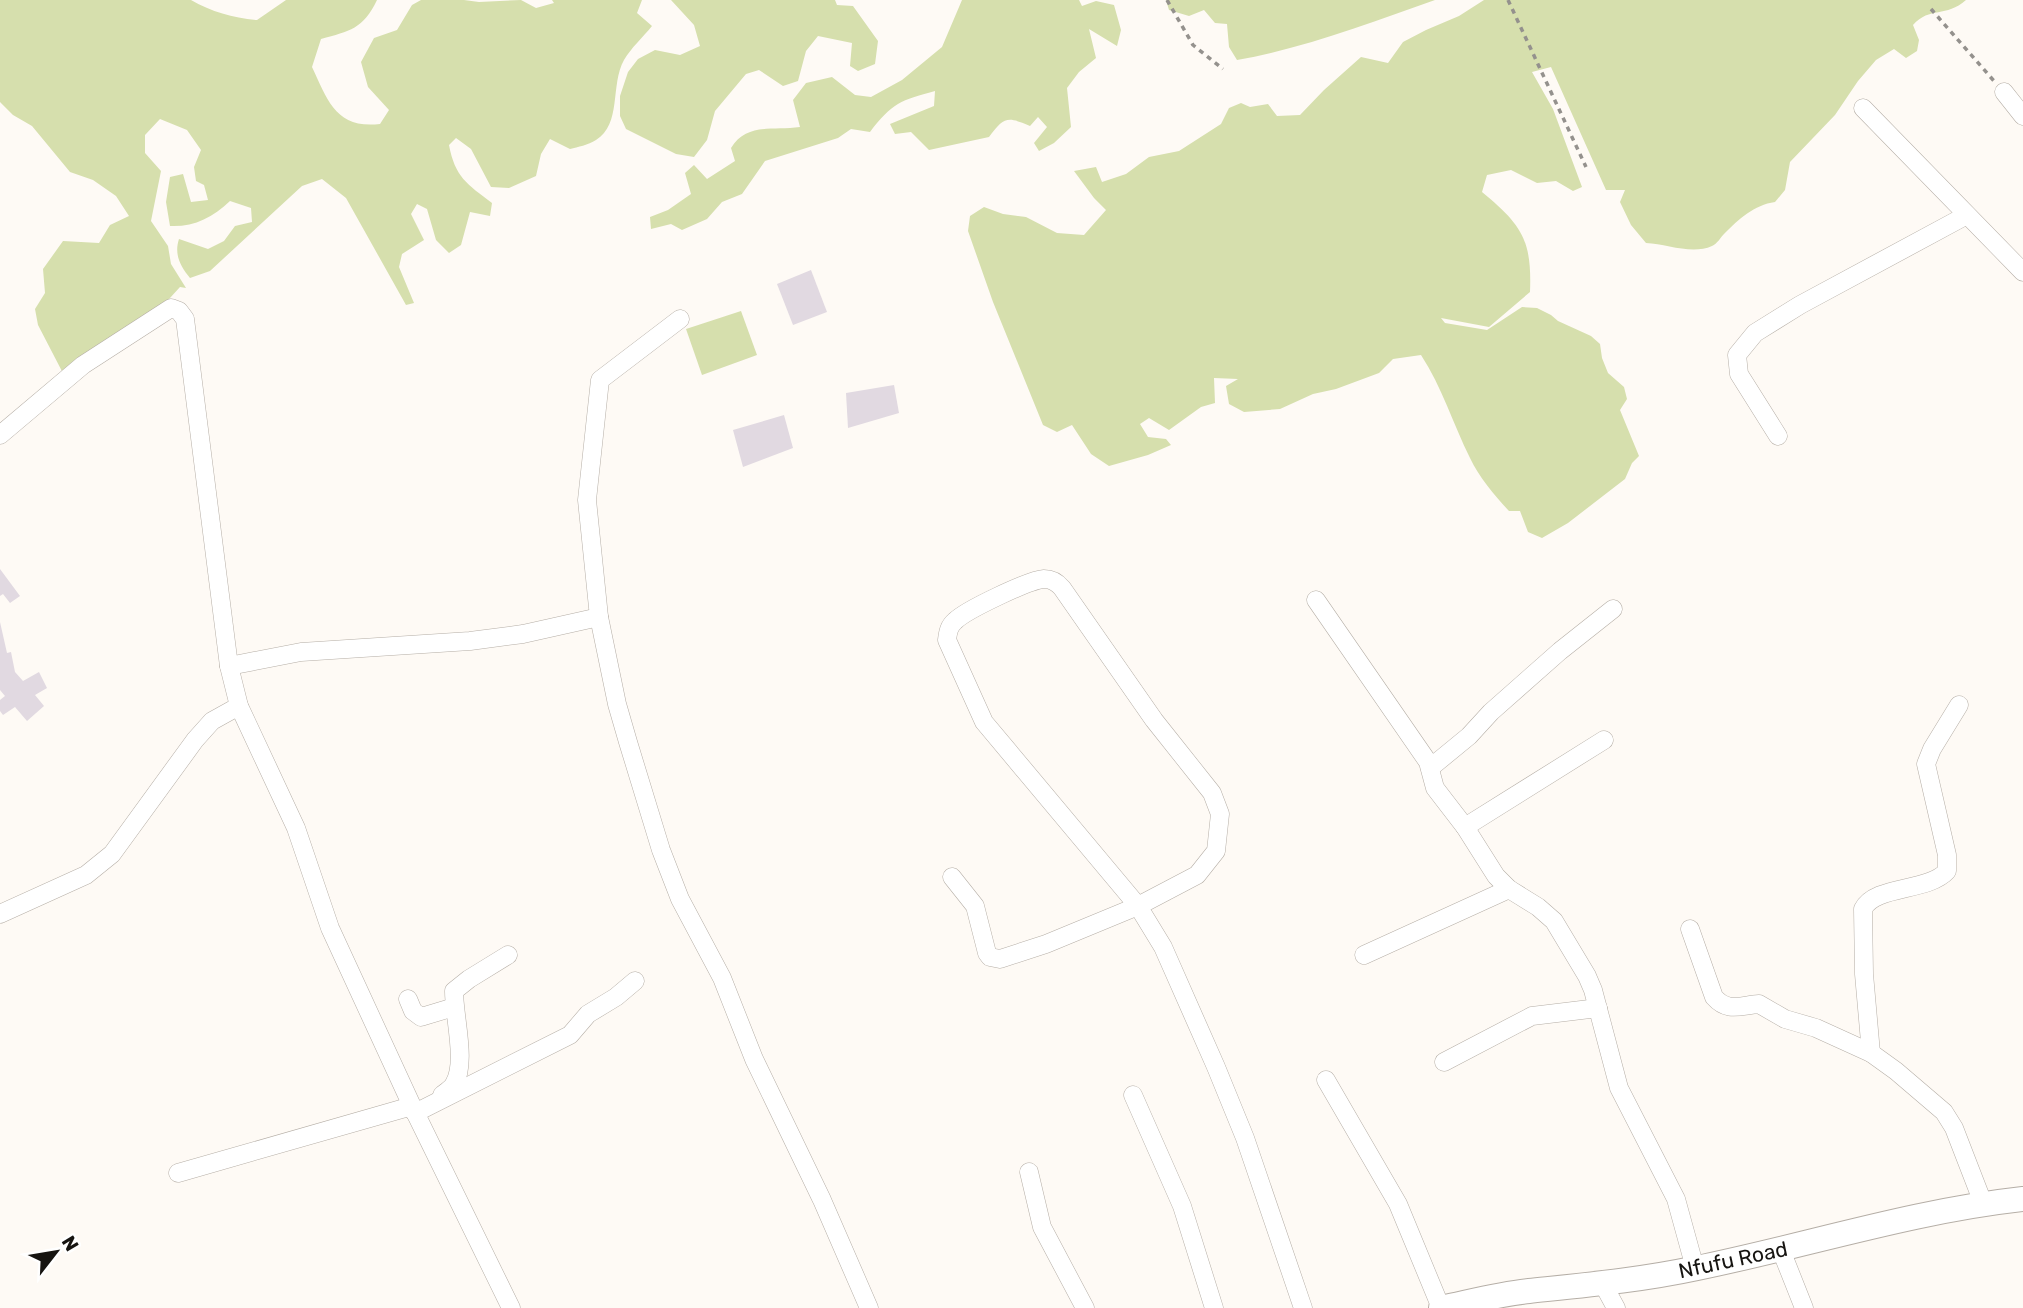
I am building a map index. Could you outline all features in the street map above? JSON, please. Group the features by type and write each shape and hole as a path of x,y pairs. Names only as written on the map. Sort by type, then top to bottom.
{"street":[{"path":"2004,92 2023,116"},
{"path":"1863,108 2023,272"},
{"path":"1778,436 1739,374 1737,355 1755,333 1855,274 1968,215"},
{"path":"0,435 83,365 171,308 179,311 185,319 229,666 239,706 296,828 330,928 420,1108 511,1308"},
{"path":"680,319 600,380 587,500 599,617 620,716 671,878 691,923 722,978 750,1049 826,1208 869,1308"},
{"path":"953,877 975,906 984,948 990,957 1000,959 1138,906 1202,871 1216,851 1220,814 1205,782 1154,720 1062,588 1052,580 1037,580 965,613 950,626 947,640 984,722 1138,906 1163,947 1245,1138 1303,1308"},
{"path":"1316,600 1430,768 1436,788 1496,876 1509,889 1538,907 1554,921 1587,975 1619,1087 1676,1199 1695,1268"},
{"path":"1430,768 1469,736 1491,712 1560,651 1614,609"},
{"path":"229,666 301,652 470,641 523,634 599,617"},
{"path":"1871,1053 1864,974 1863,909 1870,900 1935,880 1947,871 1947,855 1926,764 1959,705"},
{"path":"0,914 86,875 111,854 195,740 212,721 239,706"},
{"path":"1465,827 1604,740"},
{"path":"1364,955 1509,889"},
{"path":"1690,929 1714,997 1719,1003 1727,1008 1759,1004 1785,1019 1816,1028 1871,1053 1896,1071 1949,1118 1983,1203"},
{"path":"420,1108 454,1085 461,1065 454,991 508,955"},
{"path":"178,1173 420,1108 570,1035 588,1014 616,997 635,981"},
{"path":"408,999 413,1011 421,1017 454,1007"},
{"path":"1444,1062 1532,1016 1598,1008"},
{"path":"1326,1080 1398,1204 1441,1308"},
{"path":"1133,1095 1182,1206 1214,1308"},
{"path":"1029,1172 1042,1227 1085,1308"},
{"name":"Nfufu Road","path":"1441,1308 1528,1291 1603,1284 1695,1268 1983,1203 2023,1199"},
{"path":"1781,1250 1804,1308"},
{"path":"1603,1284 1616,1308"}],"path":[{"path":"1167,0 1194,45 1223,69"},
{"path":"1508,0 1586,167"},
{"path":"1931,9 2004,92"}],"green space":[{"path":"0,0 191,0 223,14 257,20 286,0 377,0 361,23 340,34 321,39 312,67 335,110 353,122 365,124 380,124 389,110 368,87 361,62 374,38 397,30 412,5 421,0 521,0 536,8 554,3 552,0 642,0 637,13 652,26 624,60 617,81 613,114 604,133 593,142 570,149 550,139 541,154 536,176 509,188 491,187 471,149 456,138 449,145 463,179 492,203 490,216 470,212 461,245 449,253 436,240 427,209 417,204 411,214 424,240 402,254 399,267 414,303 406,305 346,198 322,179 302,186 210,271 190,278 179,260 179,239 208,249 224,241 235,226 252,222 251,208 230,201 202,220 187,225 170,226 166,202 170,177 183,174 191,202 208,200 204,185 196,181 194,167 201,150 187,130 160,119 145,135 145,153 161,171 151,221 168,246 171,264 186,288 180,287 149,321 66,379 38,325 35,309 45,293 43,269 63,241 99,243 110,225 129,216 116,196 93,180 70,172 32,126 13,115 0,102"},
{"path":"671,0 835,0 837,5 853,6 878,41 875,64 858,71 850,66 852,43 818,36 806,51 798,81 783,86 759,70 746,74 715,111 707,140 694,157 676,154 626,129 620,116 620,96 628,72 638,59 655,50 680,55 700,46 694,25"},
{"path":"962,0 1079,0 1082,6 1096,1 1114,5 1121,30 1117,46 1089,29 1096,58 1079,72 1067,88 1071,127 1054,143 1039,151 1034,143 1047,127 1038,117 1030,126 1006,120 998,125 989,137 929,150 911,132 895,134 890,124 934,106 935,91 898,104 870,132 851,129 838,138 765,161 742,194 722,202 707,219 682,230 671,224 651,229 650,217 668,210 691,194 685,173 694,165 707,179 735,161 731,148 745,134 761,129 800,127 793,100 806,83 832,77 855,95 871,97 902,80 942,47"},
{"path":"1166,0 1435,0 1312,42 1237,60 1229,47 1227,24 1215,23 1204,10 1189,16 1169,10"},
{"path":"1484,0 1966,0 1952,9 1919,19 1913,25 1919,40 1917,51 1906,58 1894,49 1876,60 1835,115 1790,162 1785,190 1775,202 1760,206 1747,214 1716,244 1704,248 1688,249 1646,243 1631,225 1620,202 1625,190 1606,190 1551,67 1532,72 1553,109 1582,187 1573,191 1556,181 1537,183 1511,170 1487,175 1482,192 1507,214 1522,235 1529,259 1530,292 1489,327 1441,318 1445,323 1487,330 1522,307 1537,308 1591,336 1600,344 1608,373 1624,387 1627,399 1620,410 1639,456 1632,463 1625,479 1568,523 1542,538 1528,532 1520,511 1509,511 1478,472 1421,355 1393,359 1379,373 1336,389 1313,394 1280,409 1244,412 1229,404 1226,386 1238,379 1214,378 1215,403 1201,407 1169,430 1149,418 1140,424 1148,437 1166,439 1171,445 1109,466 1091,454 1072,425 1057,432 1043,425 993,302 968,231 970,216 984,207 1003,214 1026,217 1057,233 1084,235 1106,210 1074,171 1096,167 1102,182 1126,174 1149,157 1179,151 1221,124 1229,108 1241,103 1250,107 1268,104 1277,116 1300,115 1361,57 1388,63 1403,42 1459,16"},
{"path":"741,311 757,355 702,375 686,329"}],"building":[{"path":"811,270 827,312 793,325 777,284"},
{"path":"894,385 899,413 848,428 846,393"},
{"path":"784,415 793,448 743,467 733,430"},
{"path":"0,569 20,596 10,603 3,594 0,596"},
{"path":"0,622 7,653 11,652 15,672 23,681 39,672 47,688 35,695 44,706 27,721 15,707 3,715 0,711 0,700 5,696 0,690"}]}
